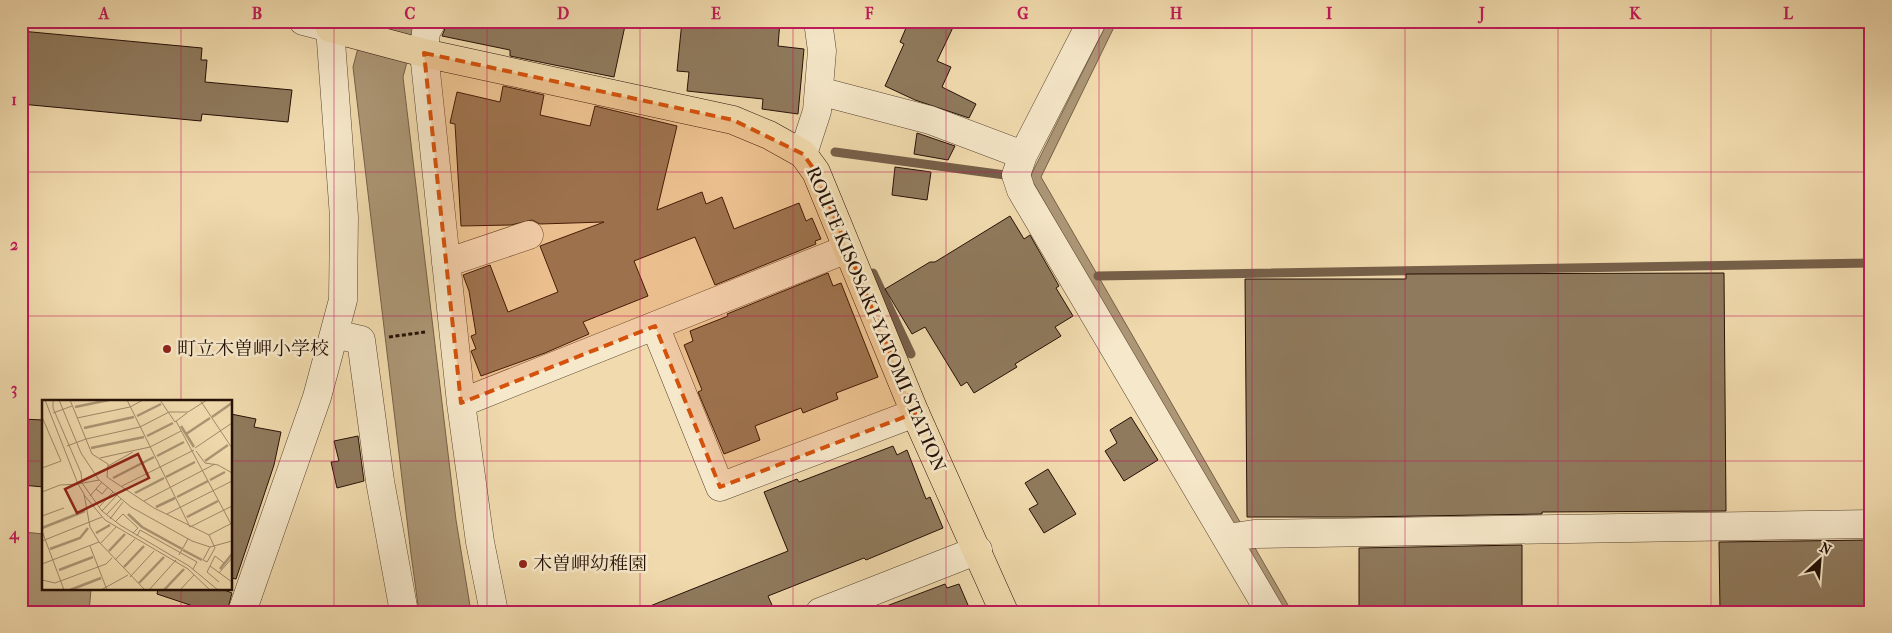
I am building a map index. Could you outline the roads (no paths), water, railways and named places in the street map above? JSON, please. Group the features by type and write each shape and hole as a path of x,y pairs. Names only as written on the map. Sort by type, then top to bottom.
{"main road":[{"name":"ROUTE KISOSAKI-YATOMI STATION","path":"335,27 420,52 733,120 769,135 803,154 816,172 915,413 978,550 1004,612"}],"street":[{"path":"242,612 317,397 343,300 344,217 335,27 303,21"},
{"path":"432,21 426,32 420,52 461,403 480,542 494,612"},
{"path":"803,154 817,111 822,51 818,21"},
{"path":"1092,21 1023,155 1016,175 1021,190 1238,537 1270,612"},
{"path":"819,91 930,120 1023,155"},
{"path":"446,263 529,235"},
{"path":"461,403 847,249"},
{"path":"655,326 720,487 915,413"},
{"path":"334,334 361,340 380,481 404,612"},
{"path":"1238,537 1871,524"},
{"path":"820,612 978,550"}],"waterway":[{"path":"835,152 1005,175"},
{"path":"1098,276 1871,263"},
{"path":"873,273 911,354"}],"place":[{"name":"町立木曽岬小学校","path":"167,349"},
{"name":"木曽岬幼稚園","path":"523,564"}]}
